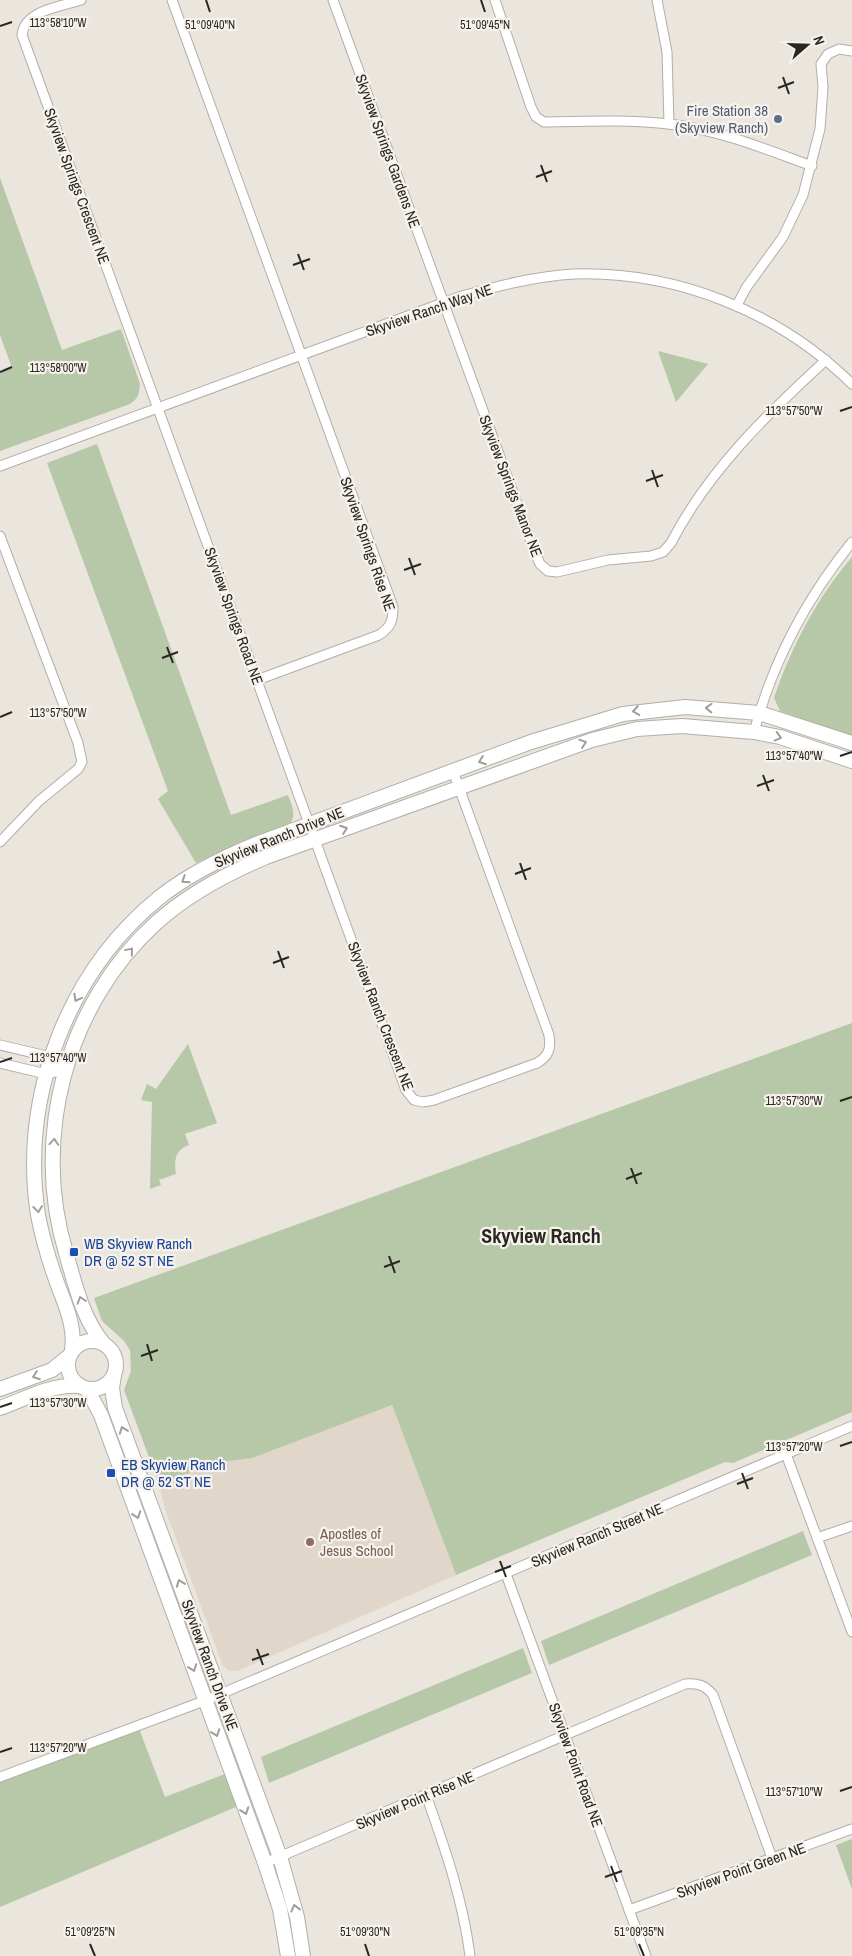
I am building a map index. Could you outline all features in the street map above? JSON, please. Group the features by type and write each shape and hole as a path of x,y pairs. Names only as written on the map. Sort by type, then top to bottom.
{"street":[{"name":"Skyview Springs Crescent NE","path":"81,0 31,16 23,25 22,35 158,407"},
{"path":"172,0 300,356"},
{"name":"Skyview Springs Gardens NE","path":"334,0 443,303"},
{"path":"496,0 536,117 544,122 614,121 669,124 741,140 812,166"},
{"path":"657,0 667,52 669,124"},
{"path":"737,305 746,288 783,237 795,214 812,166 822,109 821,64 828,54 840,49 852,51"},
{"name":"Skyview Ranch Way NE","path":"0,466 443,303 490,288 573,274 636,278 700,292 737,305 781,328 826,360 852,384"},
{"name":"Skyview Springs Manor NE","path":"443,303 534,550 540,564 548,571 557,572 608,560 651,556 663,552 710,481 743,441 826,360"},
{"name":"Skyview Springs Rise NE","path":"257,680 379,635 388,629 393,619 393,607 300,356"},
{"name":"Skyview Springs Road NE","path":"158,407 310,824"},
{"path":"0,536 78,743 82,762 78,769 39,801 0,842"},
{"path":"754,732 774,668 788,638 817,589 852,542"},
{"name":"Skyview Ranch Drive NE","path":"70,1354 72,1329 44,1240 35,1186 37,1127 46,1074 51,1057 79,994 108,950 141,914 172,888 228,856 310,824 570,729 623,714 685,707 759,713 852,743"},
{"name":"Skyview Ranch Drive NE","path":"103,1343 86,1317 61,1239 56,1212 52,1159 55,1123 65,1070 77,1037 102,989 133,947 156,924 201,890 236,870 315,839 615,733 682,726 754,732 780,737 852,761"},
{"name":"Skyview Ranch Crescent NE","path":"310,824 406,1090 414,1100 423,1102 434,1100 537,1063 546,1058 550,1047 550,1035 453,771"},
{"path":"0,1045 51,1057 65,1070"},
{"path":"0,1063 46,1074 65,1070"},
{"path":"0,1389 52,1370 89,1340 103,1343 109,1348 116,1361 114,1376 103,1387 83,1388 68,1385 0,1408"},
{"path":"70,1354 67,1365 70,1377 83,1388"},
{"name":"Skyview Ranch Drive NE","path":"114,1376 112,1388 115,1410 280,1857 297,1916 303,1956"},
{"name":"Skyview Ranch Drive NE","path":"83,1388 101,1415 204,1701 265,1863 280,1910 288,1956"},
{"name":"Skyview Ranch Street NE","path":"0,1777 221,1694 852,1426"},
{"path":"786,1454 852,1632"},
{"path":"817,1538 852,1526"},
{"name":"Skyview Point Road NE","path":"506,1574 646,1956"},
{"name":"Skyview Point Rise NE","path":"265,1863 686,1684 696,1683 706,1687 713,1696 772,1858"},
{"path":"426,1795 457,1886 470,1956"},
{"name":"Skyview Point Green NE","path":"629,1910 852,1829"}],"shaded area":[{"name":"Apostles of Jesus School","path":"392,1405 456,1575 237,1671 229,1671 223,1666 165,1509 159,1484 218,1462 252,1457"}],"green space":[{"path":"0,178 62,350 121,329 140,384 138,395 130,404 0,451 0,372 12,368 0,335"},
{"path":"658,351 708,364 676,402"},
{"path":"97,444 231,815 288,795 292,807 293,818 289,825 242,841 196,863 158,799 168,791 47,463"},
{"path":"852,557 852,736 780,711 774,698 788,660 806,624 827,589"},
{"path":"852,1023 852,1412 733,1463 725,1462 456,1575 392,1405 252,1458 218,1462 159,1484 124,1390 131,1371 130,1350 124,1341 102,1321 94,1298"},
{"path":"188,1044 217,1123 185,1134 189,1145 184,1147 176,1156 176,1174 159,1180 161,1185 150,1189 152,1102 141,1100 147,1084 156,1089"},
{"path":"803,1531 812,1555 549,1665 541,1641"},
{"path":"523,1648 532,1673 269,1783 261,1757"},
{"path":"138,1726 165,1797 230,1772 243,1804 0,1907 0,1777"},
{"path":"852,1839 852,1889 836,1845"}],"place":[{"name":"Fire Station 38 (Skyview Ranch)","path":"778,119"},
{"name":"WB Skyview Ranch DR @ 52 ST NE","path":"74,1252"},
{"name":"EB Skyview Ranch DR @ 52 ST NE","path":"111,1473"},
{"name":"Apostles of Jesus School","path":"310,1542"}],"district":[{"name":"Skyview Ranch","path":"541,1235"}]}
